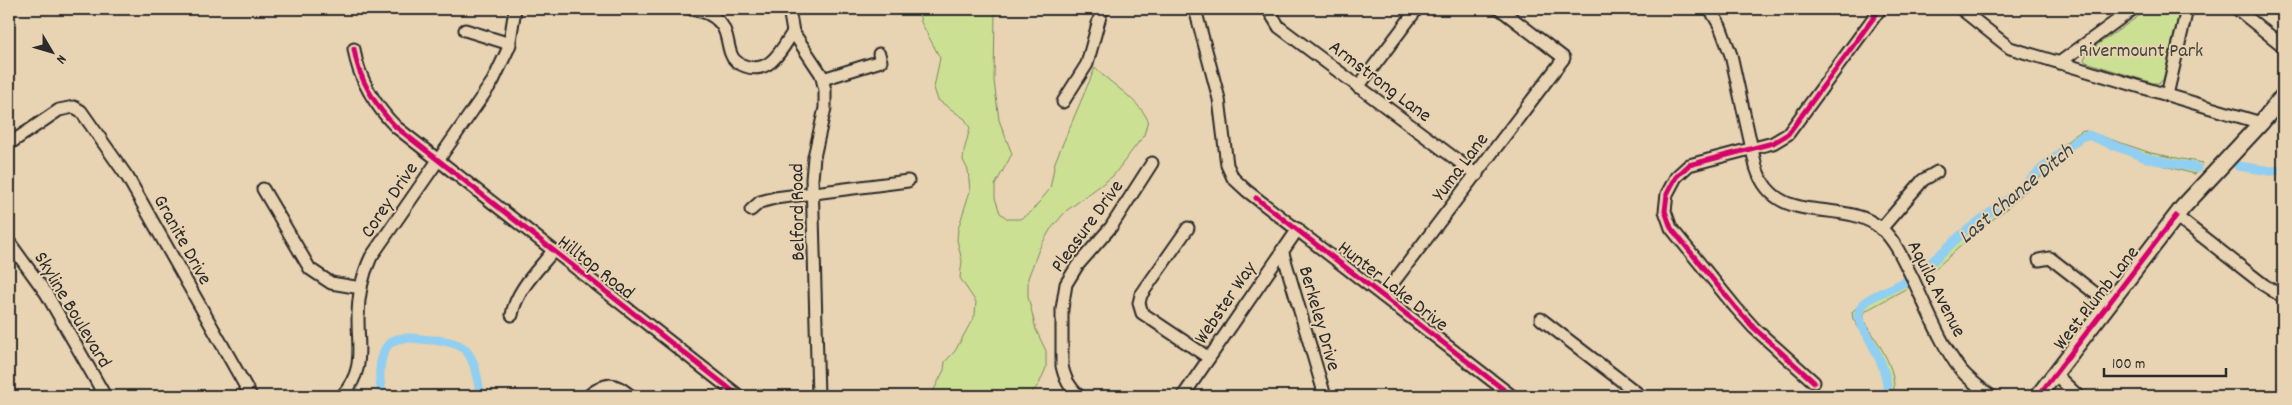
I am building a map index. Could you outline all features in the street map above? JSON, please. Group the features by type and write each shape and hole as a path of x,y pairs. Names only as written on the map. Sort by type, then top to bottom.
{"main road":[{"name":"West Plumb Lane","path":"2038,396 2176,216 2262,123 2283,96"}],"street":[{"name":"Corey Drive","path":"342,396 354,378 360,361 358,320 361,288 367,266 374,252 437,160 493,82 510,44 515,9"},
{"path":"691,9 707,13 720,23 727,36 731,54 740,64 747,67 756,68 769,65 793,32"},
{"name":"Belford Road","path":"789,9 793,32 823,79 826,98 814,157 813,193 818,396"},
{"path":"1063,102 1087,64 1102,9"},
{"name":"Hunter Lake Drive","path":"1195,9 1219,99 1227,165 1233,178 1247,191 1512,396"},
{"name":"Armstrong Lane","path":"1268,9 1279,27 1477,175"},
{"path":"1358,87 1417,9"},
{"name":"Yuma Lane","path":"1383,296 1477,175 1564,58 1500,9"},
{"name":"Aquila Avenue","path":"1710,9 1720,26 1731,55 1752,149 1762,182 1777,198 1797,208 1860,216 1881,229 1897,247 1952,357 1969,379 1991,396"},
{"path":"1814,382 1754,328 1670,228 1665,211 1667,194 1682,170 1698,162 1773,143 1788,134 1880,9"},
{"path":"1961,9 2010,48 2262,123"},
{"path":"2059,63 2133,9"},
{"path":"2166,95 2187,9"},
{"path":"2237,9 2283,46"},
{"path":"465,30 510,44"},
{"name":"Hilltop Road","path":"354,50 365,82 385,115 401,132 739,396"},
{"path":"823,79 881,61 879,54"},
{"name":"Granite Drive","path":"9,144 59,110 74,107 85,115 132,184 251,396"},
{"name":"Pleasure Drive","path":"1079,396 1064,378 1062,366 1064,290 1077,266 1111,227 1152,163"},
{"path":"1881,229 1923,180 1937,172"},
{"path":"751,210 766,200 908,181"},
{"path":"263,189 310,268 331,283 361,288"},
{"path":"2176,216 2264,285 2283,297"},
{"path":"1188,228 1141,295 1138,303 1142,312 1209,358"},
{"name":"Webster Way","path":"1183,396 1298,229"},
{"name":"Skyline Boulevard","path":"9,242 50,301 100,395"},
{"path":"512,315 516,302 522,292 553,250"},
{"name":"Berkeley Drive","path":"1282,250 1325,396"},
{"path":"2039,260 2050,258 2109,304"},
{"path":"1541,319 1641,396"},
{"path":"2055,374 2078,396"},
{"path":"588,396 600,387 608,385 618,387 631,396"}],"green space":[{"path":"918,9 995,9 994,81 999,120 1012,154 995,185 995,198 1000,213 1008,219 1020,219 1030,213 1050,189 1055,162 1095,68 1131,98 1148,120 1144,135 1113,176 1066,211 1050,230 1039,249 1028,278 1028,296 1036,330 1046,351 1046,368 1039,384 1029,396 931,396 944,370 945,362 955,351 975,315 976,302 960,278 962,261 957,240 958,229 970,191 968,170 963,160 970,128 965,119 938,100 934,88 940,58 921,22"},
{"name":"Rivermount Park","path":"2149,9 2180,9 2163,80 2159,83 2153,83 2084,60 2087,52"},
{"path":"2083,130 2151,153 2203,163 2194,174 2147,161 2088,137 2081,140 2006,209 1974,234 1926,277 1921,269 2022,184 2066,142"},
{"path":"1904,279 1909,287 1867,310 1862,316 1885,354 1893,375 1893,396 1884,396 1885,386 1880,366 1876,356 1853,319 1852,312 1866,298"}],"waterway":[{"name":"Last Chance Ditch","path":"1924,269 1962,234 2015,194 2050,161 2081,137 2088,135 2146,158 2197,168"},
{"name":"Last Chance Ditch","path":"2238,166 2271,171 2283,170"},
{"name":"Last Chance Ditch","path":"1887,396 1887,386 1882,365 1858,317 1860,310 1869,299 1904,282"},
{"name":"Last Chance Ditch","path":"383,396 380,381 383,355 391,342 406,338 447,342 457,344 465,349 473,363 481,396"}],"cycle path":[{"path":"1814,382 1754,328 1671,228 1665,211 1667,194 1676,177 1689,165 1773,143 1788,134 1880,9"},
{"path":"354,49 359,71 369,91 396,127 739,396"},
{"path":"1256,198 1512,396"},
{"path":"2038,396 2176,216"}]}
